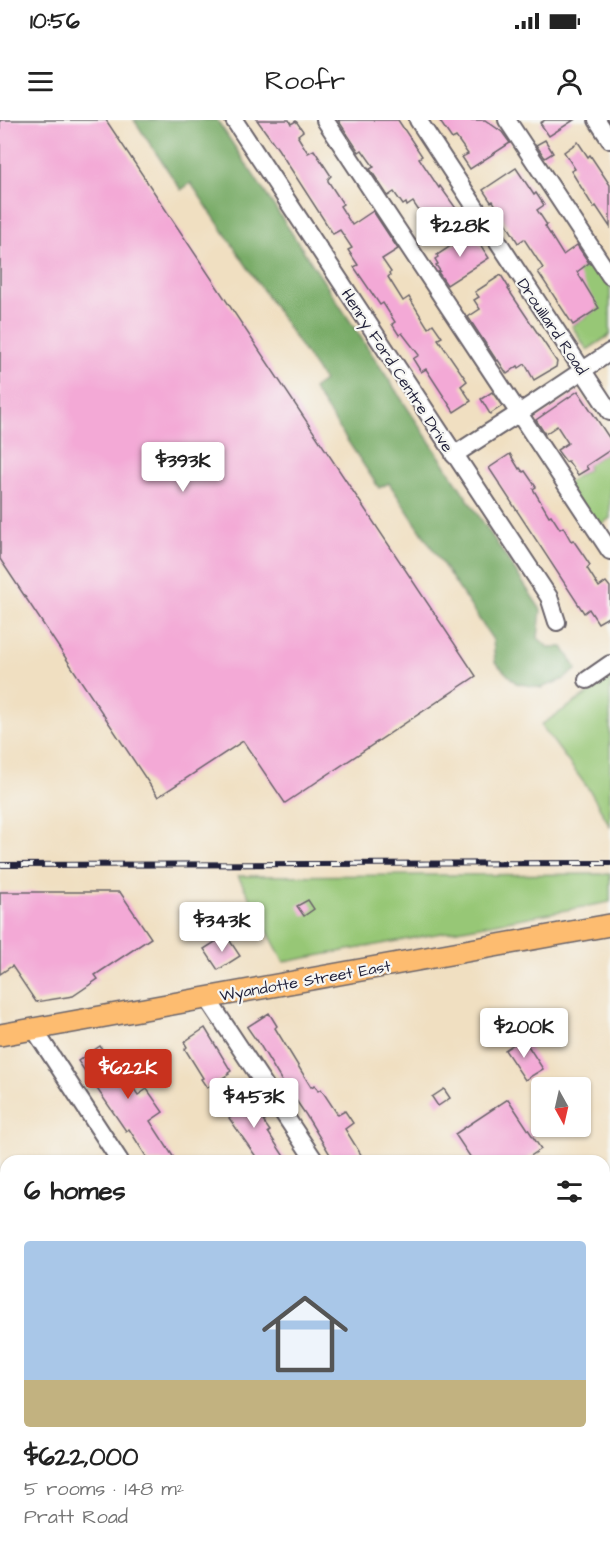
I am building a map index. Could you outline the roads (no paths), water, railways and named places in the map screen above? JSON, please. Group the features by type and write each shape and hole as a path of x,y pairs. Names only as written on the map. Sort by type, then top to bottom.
{"main road":[{"name":"Wyandotte Street East","path":"0,1035 610,925"}],"street":[{"name":"Henry Ford Centre Drive","path":"234,120 549,597 557,622"},
{"path":"325,120 610,551"},
{"name":"Drouillard Road","path":"418,120 610,412"},
{"path":"507,120 610,276"},
{"path":"597,120 610,140"},
{"path":"454,454 610,352"},
{"path":"586,680 610,664"},
{"path":"207,998 311,1155"},
{"path":"34,1029 116,1155"}],"railway":[{"path":"0,865 610,863"}]}
